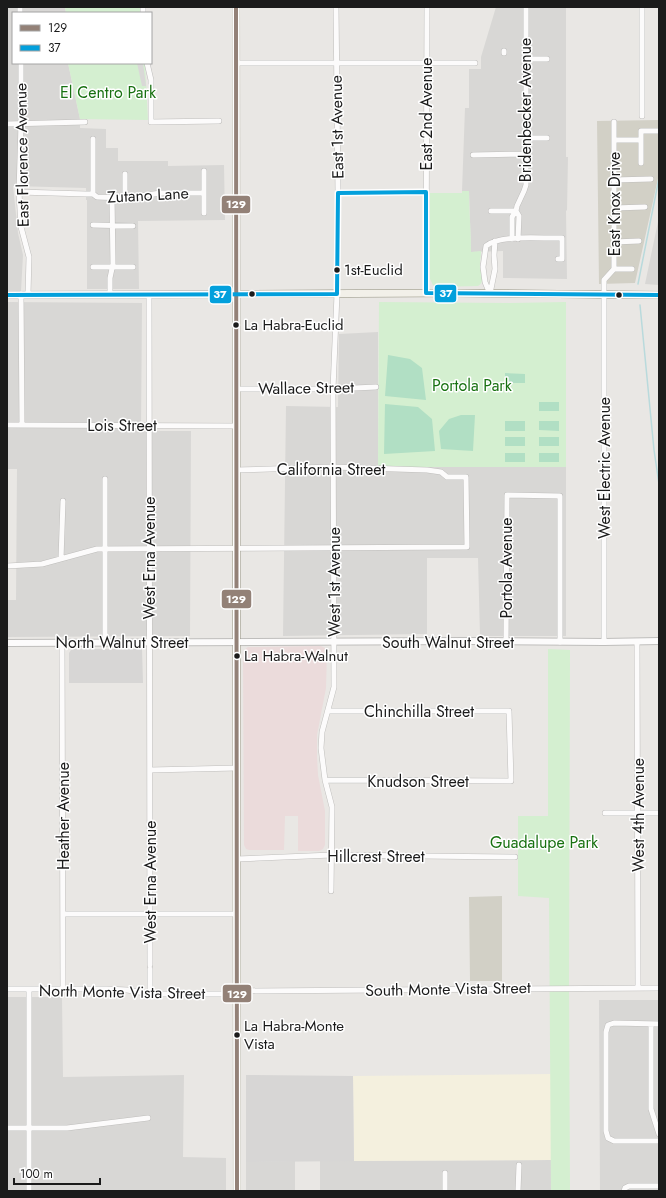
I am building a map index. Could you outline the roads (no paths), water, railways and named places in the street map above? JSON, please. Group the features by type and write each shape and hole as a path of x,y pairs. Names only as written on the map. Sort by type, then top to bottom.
{"main road":[{"path":"236,7 237,1191"},
{"path":"236,294 659,295"}],"street":[{"name":"East 1st Avenue","path":"336,7 338,193 337,294"},
{"name":"East 2nd Avenue","path":"426,7 426,294"},
{"name":"Bridenbecker Avenue","path":"512,239 512,217 516,211 526,185 526,7"},
{"path":"642,7 642,116"},
{"path":"526,59 547,59"},
{"path":"236,63 475,63"},
{"name":"East Florence Avenue","path":"21,64 19,192 21,227 29,257 28,294"},
{"path":"147,64 151,80 151,122 219,121"},
{"path":"7,124 85,122"},
{"path":"614,122 614,140"},
{"name":"East Knox Drive","path":"604,295 604,280 614,269 614,140 641,140 641,130 659,130"},
{"path":"526,138 547,138"},
{"path":"93,139 93,194"},
{"path":"641,140 641,163"},
{"path":"473,155 526,154"},
{"path":"204,171 204,213"},
{"path":"125,174 125,198"},
{"path":"614,180 651,179"},
{"name":"Zutano Lane","path":"19,192 93,194 97,197 112,198 125,198 161,193 204,193"},
{"path":"338,193 426,192"},
{"path":"110,295 110,278 112,267 112,198"},
{"path":"614,208 645,207"},
{"path":"491,211 516,211"},
{"name":"Bridenbecker Avenue","path":"516,211 519,216 518,239"},
{"path":"93,225 133,226"},
{"path":"490,294 485,282 483,267 486,246 495,241 512,239 562,238 562,259 558,259"},
{"path":"490,294 495,269 495,241"},
{"path":"614,242 639,241"},
{"path":"93,267 133,268"},
{"path":"614,269 632,269"},
{"path":"21,294 22,425"},
{"path":"7,295 236,294"},
{"name":"West 1st Avenue","path":"332,891 332,807 325,780 321,748 322,732 329,711 334,687 333,389 337,294"},
{"name":"West Erna Avenue","path":"149,295 150,994"},
{"name":"West Electric Avenue","path":"604,295 604,642"},
{"name":"Wallace Street","path":"236,389 333,389 376,387"},
{"name":"Lois Street","path":"7,425 236,426"},
{"name":"California Street","path":"236,470 333,467 427,470 441,472 447,477 466,477 467,547 334,548"},
{"path":"105,479 105,642"},
{"name":"Portola Avenue","path":"506,642 507,495 560,496 560,642"},
{"path":"61,559 63,501"},
{"path":"7,566 42,564 97,549 334,548"},
{"name":"South Walnut Street","path":"236,642 659,641"},
{"name":"North Walnut Street","path":"7,643 236,642"},
{"name":"West 4th Avenue","path":"637,642 638,988"},
{"name":"Heather Avenue","path":"62,643 63,989"},
{"name":"Chinchilla Street","path":"329,711 509,711 511,781"},
{"path":"150,770 237,768"},
{"name":"Knudson Street","path":"325,780 511,781"},
{"path":"605,813 659,813"},
{"name":"Hillcrest Street","path":"237,859 332,855 515,856"},
{"path":"63,914 237,914"},
{"name":"South Monte Vista Street","path":"237,991 659,988"},
{"name":"North Monte Vista Street","path":"7,989 128,990 150,994 224,994 237,991"},
{"path":"29,990 29,1191"},
{"path":"659,1024 614,1023 608,1025 606,1032 606,1131 608,1138 614,1141 659,1141"},
{"path":"651,1024 651,1109 659,1134"},
{"path":"7,1128 83,1126 148,1118"},
{"path":"518,1191 519,1165"},
{"path":"445,1173 445,1191"},
{"path":"624,1191 624,1188 629,1186 659,1186"}],"waterway":[{"path":"638,284 659,178"},
{"path":"640,305 654,450 659,484"}],"place":[{"name":"1st-Euclid","path":"337,270"},
{"name":"La Habra-Euclid","path":"236,325"},
{"name":"La Habra-Walnut","path":"237,656"},
{"name":"La Habra-Monte Vista","path":"237,1035"}],"park label":[{"name":"El Centro Park","path":"108,92"},
{"name":"Portola Park","path":"472,385"},
{"name":"Guadalupe Park","path":"544,842"}]}
